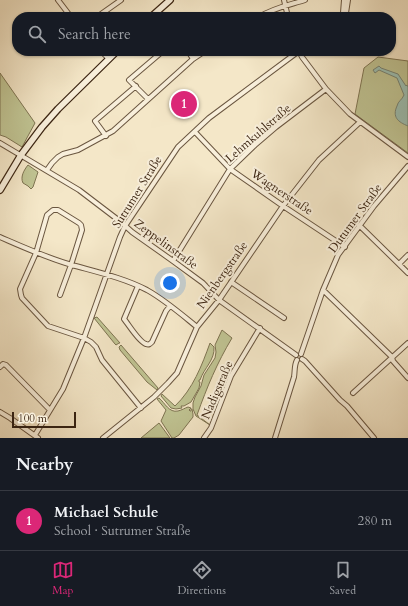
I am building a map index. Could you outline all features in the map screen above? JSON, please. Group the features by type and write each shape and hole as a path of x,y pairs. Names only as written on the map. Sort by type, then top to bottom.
{"street":[{"path":"58,0 67,12"},
{"path":"104,12 121,0"},
{"path":"157,12 170,0"},
{"path":"284,0 287,12"},
{"path":"269,12 305,0"},
{"path":"343,12 344,0"},
{"path":"346,12 348,0"},
{"path":"0,190 21,155 42,127 111,56"},
{"path":"148,99 129,80 157,56"},
{"path":"47,170 58,156 78,150 114,131 198,56"},
{"name":"Sutrumer Straße","path":"36,436 63,389 84,338 106,274 125,226 178,147 209,118 292,56"},
{"path":"302,56 326,89 350,114 408,159"},
{"path":"106,136 95,121 136,86"},
{"name":"Lehmkuhlstraße","path":"173,261 230,169 276,127 326,89"},
{"name":"Nienbergstraße","path":"103,438 142,408 177,373 197,327 219,300 283,206 319,160 360,122"},
{"name":"Wagnerstraße","path":"195,132 230,169 345,247"},
{"name":"Zeppelinstraße","path":"0,143 79,190 132,232 203,283 219,300 296,355"},
{"name":"Dutumer Straße","path":"301,354 323,290 338,255 359,225 408,166"},
{"path":"60,295 82,230 79,222 58,210 52,210 47,215 36,253 20,289 22,298 48,326 84,338 91,342 96,347 102,360 142,408"},
{"path":"359,225 408,273"},
{"path":"0,237 36,253 71,265 106,274 149,291 197,327"},
{"path":"400,264 408,255"},
{"path":"231,282 284,318"},
{"path":"138,286 124,319 145,344 152,342 166,311 170,306"},
{"path":"323,290 392,358 408,378"},
{"name":"Nadigstraße","path":"204,438 211,428 231,376 260,328"},
{"path":"354,393 408,343"},
{"path":"275,438 294,378 295,363 299,360 303,356 298,353 295,358 299,360 305,361 347,406 374,438"},
{"path":"0,367 3,364 6,365 50,410"},
{"path":"0,412 36,436"}],"green space":[{"path":"378,57 408,61 408,153 355,114 364,68"},
{"path":"0,73 35,123 22,147 0,135"},
{"path":"28,165 38,172 31,189 22,181 23,174"},
{"path":"97,317 120,343 115,344 94,318"},
{"path":"222,330 232,338 213,375 197,415 210,425 196,416 193,409 193,403 201,386 204,375 215,358 215,345"},
{"path":"210,343 214,347 213,356 199,380 199,388 191,402 181,406 182,408 171,408 161,396 162,394 175,406 192,384 204,360"},
{"path":"121,345 158,388 157,390 147,382 120,350 119,347"},
{"path":"159,398 172,411 178,411 188,407 191,408 189,410 190,411 192,409 193,417 179,435 174,438 172,438 161,421 166,410 157,399"},
{"path":"159,423 170,438 141,438"}],"water":[{"path":"379,66 398,74 408,87 408,126 401,123 397,119 395,113 399,102 404,95 397,78 379,70 375,73 373,70"}],"place":[{"name":"Michael Schule","path":"184,104"}]}
